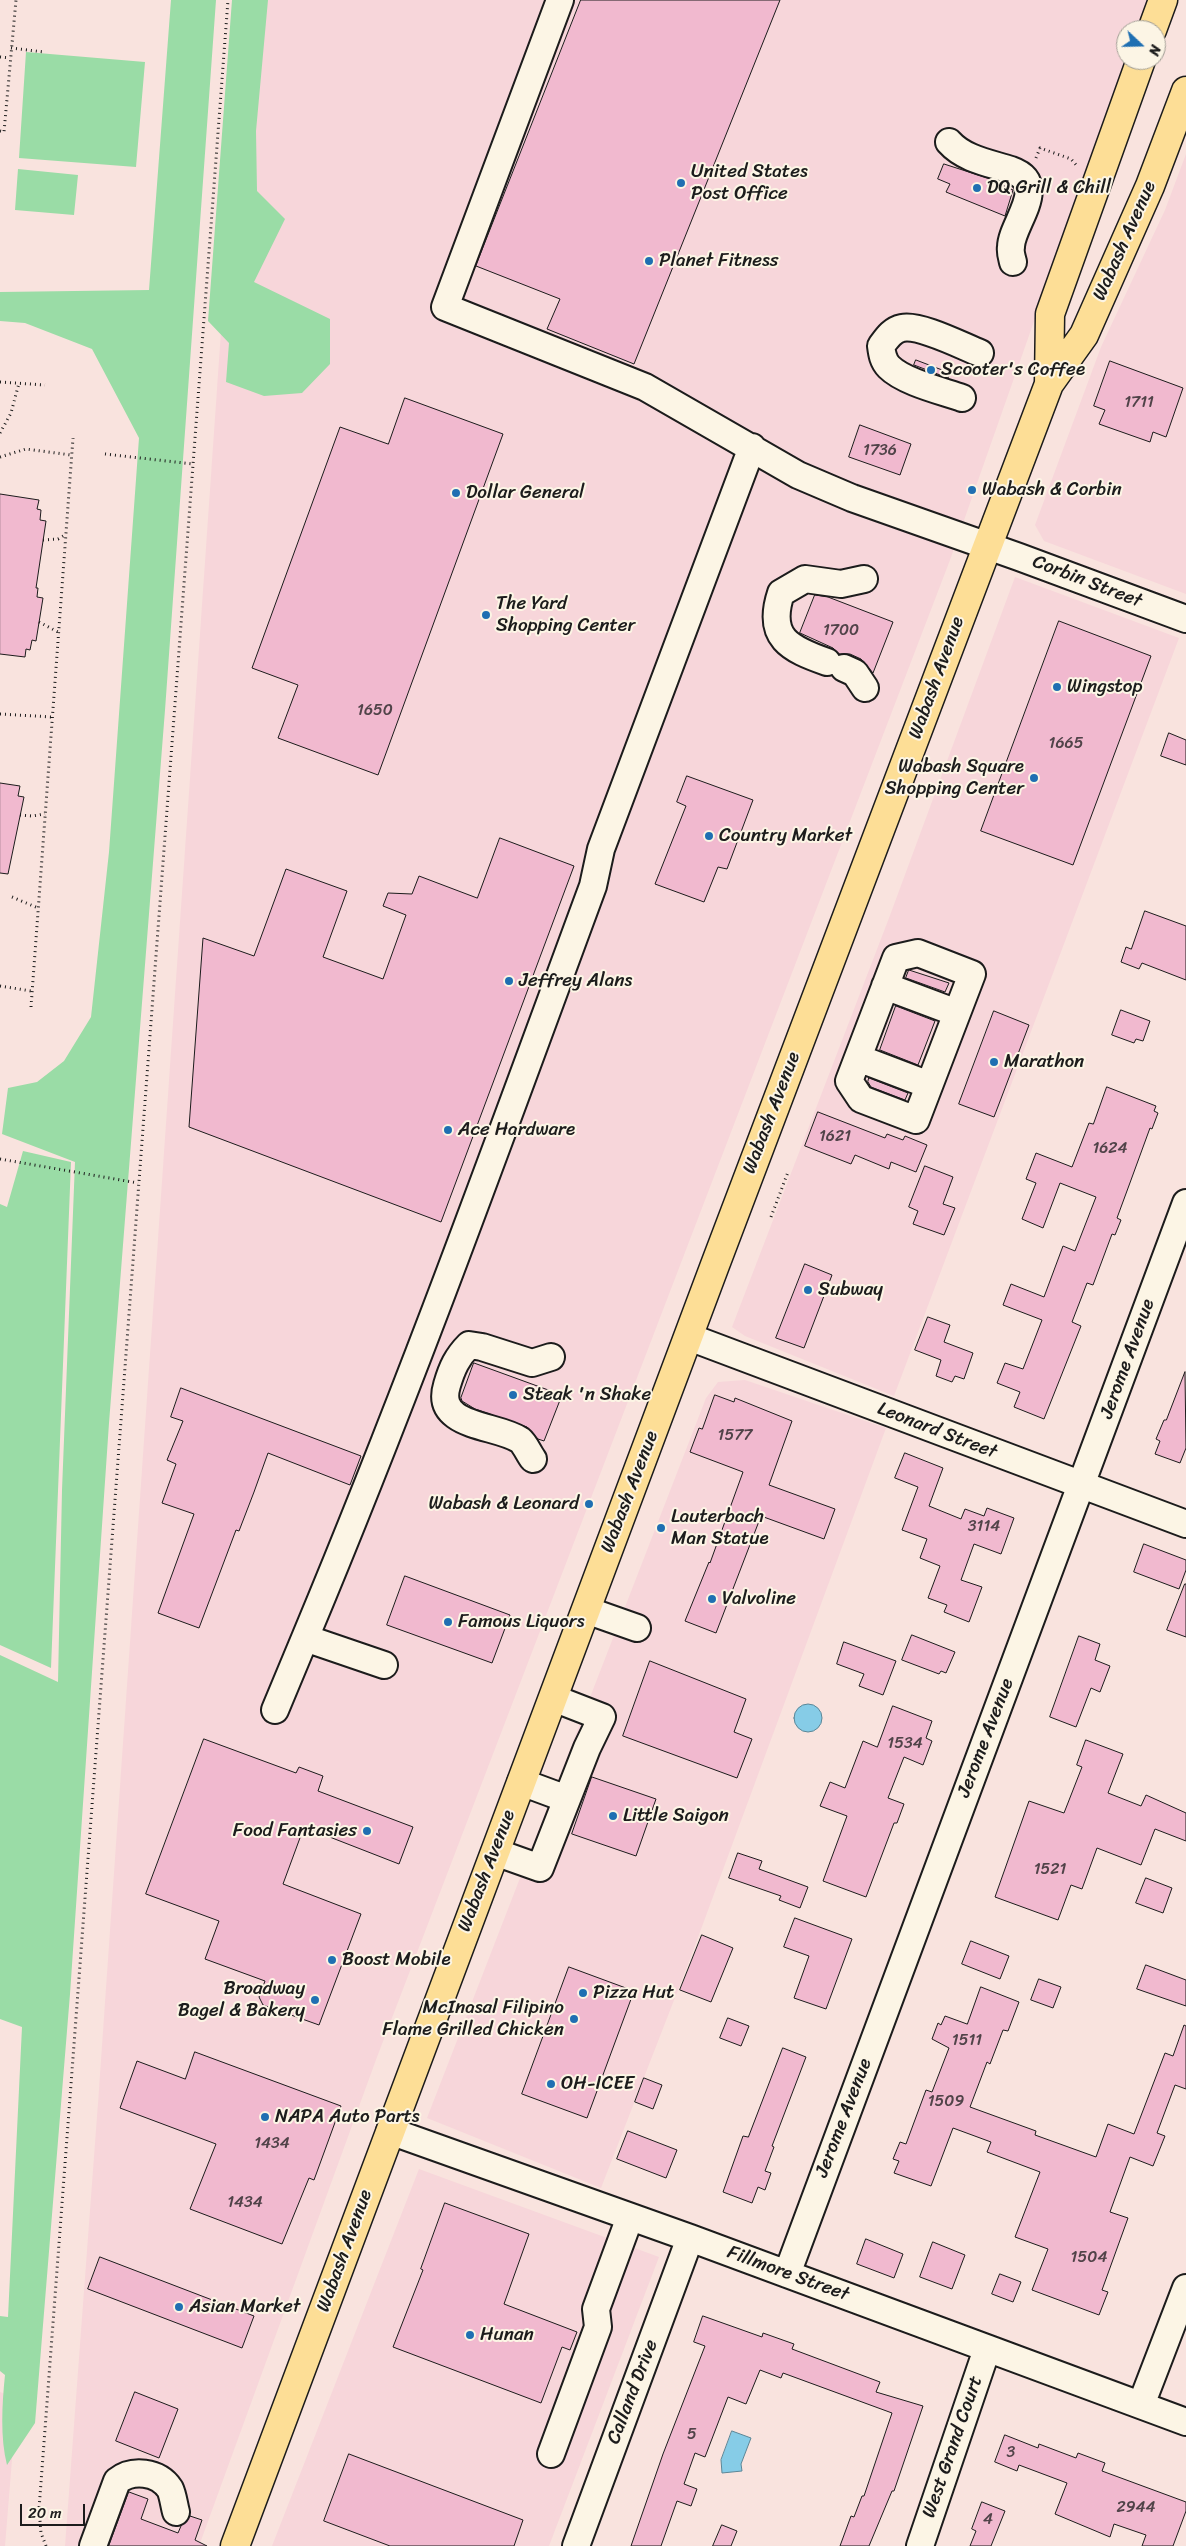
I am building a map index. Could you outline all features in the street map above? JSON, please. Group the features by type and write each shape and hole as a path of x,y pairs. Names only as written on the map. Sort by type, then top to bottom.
{"main road":[{"path":"1156,20 1163,0"},
{"name":"Wabash Avenue","path":"1050,384 1050,314 1137,70"},
{"name":"Wabash Avenue","path":"235,2546 986,547 1050,384 1084,335 1150,186 1186,91"}],"street":[{"name":"Corbin Street","path":"560,0 446,306 645,387 798,475 986,547 1019,556 1186,620"},
{"path":"949,142 958,152 1015,172 1026,182 1029,190 1028,198 1010,247 1013,262"},
{"path":"962,398 900,375 885,362 881,346 890,333 902,328 916,328 980,353"},
{"path":"275,1710 355,1520 471,1214 593,886 605,840 752,447"},
{"path":"864,579 841,584 805,579 781,593 775,610 777,626 782,640 796,649 855,673 865,688"},
{"path":"918,954 972,974 916,1120 861,1098 849,1081 885,986 896,958 918,954"},
{"path":"885,986 957,1013"},
{"path":"858,1058 929,1085"},
{"name":"Jerome Avenue","path":"787,2274 1186,1203"},
{"name":"Leonard Street","path":"689,1337 1080,1486 1186,1524"},
{"path":"533,1459 520,1441 453,1414 445,1404 445,1391 458,1356 469,1345 482,1347 532,1363 552,1357"},
{"path":"586,1610 637,1628"},
{"path":"306,1638 384,1665"},
{"path":"495,1852 540,1868 587,1748 602,1717 553,1698"},
{"path":"521,1782 567,1799"},
{"name":"Fillmore Street","path":"390,2131 690,2238 1186,2422"},
{"path":"550,2454 598,2327 596,2309 630,2217"},
{"name":"Calland Drive","path":"576,2546 690,2238"},
{"path":"1142,2405 1186,2288"},
{"name":"West Grand Court","path":"920,2546 987,2349"},
{"path":"93,2546 117,2481 126,2474 137,2472 163,2482 170,2490 176,2512"}],"path":[{"path":"0,131 4,132 16,0"},
{"path":"46,2546 41,2533 38,2509 228,0"},
{"path":"11,48 44,52"},
{"path":"0,57 10,58"},
{"path":"1034,162 1040,148 1070,159 1077,166"},
{"path":"0,382 45,385"},
{"path":"0,433 11,413 19,383"},
{"path":"30,1007 72,438"},
{"path":"0,457 26,449 71,455"},
{"path":"104,454 193,464"},
{"path":"43,540 58,539 65,535"},
{"path":"39,622 58,632"},
{"path":"0,714 52,717"},
{"path":"20,815 45,814"},
{"path":"12,897 38,908"},
{"path":"0,986 32,991"},
{"path":"0,1159 138,1183"},
{"path":"771,1217 788,1172"}],"shaded area":[{"path":"244,0 1147,0 1140,20 1116,20 1116,70 1122,70 950,560 377,2057 199,2546 65,2546 98,2103"},
{"path":"1186,154 1186,594 1044,541 1035,525 1101,347 1165,210"},
{"path":"1015,577 1179,638 894,1396 745,1336 732,1327 889,918"},
{"path":"745,1380 886,1428 690,1959 601,2188 427,2118 706,1398 718,1382"},
{"path":"419,2169 659,2257 549,2546 272,2546"},
{"path":"0,2392 17,2398 5,2546 0,2546"}],"green space":[{"path":"171,0 216,0 165,710 109,1423 70,1994 35,2423 7,2465 2,2432 5,2375 0,2371 0,2316 8,2317 22,2027 0,2019 0,1655 58,1682 62,1490 75,1162 2,1134 8,1088 37,1082 64,1061 91,1017 109,852 139,438 92,349 25,323 0,321 0,292 149,290"},
{"path":"232,0 268,0 256,131 257,191 285,219 254,282 330,319 330,364 302,393 264,396 226,382 229,343 208,321"},
{"path":"26,52 145,62 136,167 19,158"},
{"path":"18,169 78,175 74,215 15,210"},
{"path":"23,1151 71,1162 51,1668 0,1645 0,1204 7,1207"}],"water":[{"path":"808,1704 818,1708 822,1718 818,1728 808,1732 798,1728 794,1718 798,1708"},
{"path":"732,2431 751,2438 741,2464 742,2471 722,2473 721,2460"}],"building":[{"path":"581,0 780,0 634,364 547,329 560,299 476,266"},
{"path":"944,164 1003,183 1002,185 1013,190 1005,216 946,192 950,184 938,179"},
{"path":"916,360 950,373 948,378 914,365"},
{"path":"1110,361 1183,388 1166,437 1153,432 1150,442 1099,424 1105,410 1094,406"},
{"path":"405,398 503,434 378,775 278,738 298,685 252,668 340,427 388,444"},
{"path":"860,425 911,444 900,475 849,457"},
{"path":"0,494 39,500 37,509 41,510 40,520 46,521 36,588 38,588 37,597 43,598 36,641 32,640 30,650 26,649 25,657 0,654"},
{"path":"815,595 828,597 893,622 873,673 861,659 850,654 839,654 833,648 800,633"},
{"path":"1059,621 1151,656 1073,865 981,831"},
{"path":"1169,733 1186,740 1186,765 1161,756"},
{"path":"687,776 753,800 727,869 718,867 704,902 655,884 686,806 677,802"},
{"path":"0,783 20,786 18,796 24,797 8,874 0,873"},
{"path":"500,838 574,866 441,1222 189,1127 203,938 254,956 286,869 347,891 323,957 383,979 406,915 383,906 388,893 412,894 419,876 477,898"},
{"path":"1145,911 1186,926 1186,980 1142,963 1139,969 1121,962 1126,947 1131,949"},
{"path":"909,970 949,983 945,992 906,978"},
{"path":"896,1006 935,1021 918,1065 880,1050"},
{"path":"1121,1010 1150,1021 1143,1041 1136,1039 1134,1043 1112,1035"},
{"path":"994,1011 1029,1025 994,1117 959,1104"},
{"path":"869,1078 908,1093 905,1100 871,1087 868,1082"},
{"path":"1107,1087 1156,1106 1154,1111 1158,1113 1152,1129 1150,1128 1117,1218 1121,1220 1115,1235 1112,1234 1093,1285 1087,1283 1072,1322 1081,1326 1044,1419 1014,1407 1020,1392 997,1383 1005,1363 1023,1369 1042,1320 1003,1305 1011,1284 1044,1297 1063,1246 1075,1251 1096,1197 1060,1183 1043,1228 1022,1219 1036,1183 1026,1179 1036,1153 1072,1167 1089,1123 1093,1124"},
{"path":"818,1112 885,1138 887,1134 903,1140 905,1136 927,1145 916,1172 891,1162 889,1169 855,1155 851,1164 805,1146"},
{"path":"925,1166 953,1177 943,1204 955,1208 944,1235 913,1224 918,1211 909,1207"},
{"path":"805,1264 832,1275 804,1348 776,1338"},
{"path":"928,1317 950,1325 944,1342 973,1353 964,1379 955,1376 952,1382 936,1376 941,1360 915,1350"},
{"path":"474,1363 562,1395 544,1441 538,1439 527,1427 475,1409 462,1401 461,1398"},
{"path":"1185,1372 1186,1448 1180,1463 1155,1454 1160,1441 1156,1439 1164,1420 1166,1420"},
{"path":"181,1388 361,1456 350,1485 268,1453 239,1531 236,1530 199,1628 158,1613 194,1514 162,1503 176,1464 167,1460 183,1421 171,1417"},
{"path":"715,1395 734,1402 735,1398 792,1421 769,1485 835,1509 824,1539 761,1516 716,1633 685,1621 710,1563 743,1472 690,1452 699,1428 702,1429"},
{"path":"905,1453 943,1468 929,1506 961,1519 965,1509 984,1516 987,1508 1014,1518 1001,1554 974,1544 961,1580 982,1587 969,1622 944,1612 947,1605 928,1598 940,1566 920,1558 927,1539 902,1530 918,1487 895,1478"},
{"path":"1144,1544 1186,1560 1186,1570 1179,1589 1134,1572"},
{"path":"405,1576 510,1615 492,1663 387,1625"},
{"path":"1186,1584 1186,1637 1167,1630"},
{"path":"912,1635 955,1652 946,1673 941,1671 939,1674 902,1660"},
{"path":"1079,1636 1100,1644 1095,1660 1110,1666 1100,1692 1091,1688 1076,1727 1050,1717"},
{"path":"844,1642 896,1661 883,1695 859,1686 864,1674 837,1664"},
{"path":"650,1661 746,1699 734,1732 752,1739 737,1778 623,1736"},
{"path":"893,1706 932,1721 926,1738 932,1741 923,1765 904,1757 888,1798 904,1804 897,1823 894,1823 866,1897 823,1881 847,1816 820,1806 830,1782 845,1788 863,1741 877,1747"},
{"path":"204,1739 296,1773 299,1767 323,1776 318,1791 413,1827 399,1864 304,1827 283,1884 361,1914 319,2025 263,2005 259,1997 265,1981 205,1959 219,1921 146,1894"},
{"path":"1086,1740 1123,1754 1108,1793 1141,1806 1146,1795 1186,1813 1186,1841 1155,1829 1141,1865 1097,1848 1082,1889 1071,1885 1058,1920 995,1897 1029,1801 1064,1813 1082,1767 1077,1765"},
{"path":"592,1777 656,1799 636,1856 572,1834"},
{"path":"738,1853 762,1861 759,1869 808,1887 800,1908 779,1900 781,1896 729,1878"},
{"path":"1146,1878 1172,1888 1163,1913 1136,1903"},
{"path":"795,1918 852,1939 826,2009 794,1998 809,1956 784,1947"},
{"path":"702,1935 733,1948 711,2002 680,1990"},
{"path":"971,1941 1009,1956 1000,1979 962,1964"},
{"path":"1146,1965 1186,1980 1186,2006 1137,1989"},
{"path":"569,1967 634,1991 587,2118 522,2094"},
{"path":"1039,1979 1061,1987 1053,2008 1031,2000"},
{"path":"981,1987 1019,2002 1008,2031 1003,2030 990,2064 987,2062 970,2107 1036,2131 1035,2135 1096,2157 1108,2124 1134,2134 1165,2053 1173,2056 1184,2025 1186,2026 1186,2089 1175,2085 1157,2133 1165,2136 1153,2166 1130,2157 1110,2212 1128,2218 1102,2290 1108,2292 1099,2315 1032,2290 1048,2249 1015,2237 1040,2172 987,2152 991,2142 953,2128 931,2186 894,2173 899,2161 893,2159 900,2142 906,2144 926,2090 932,2092 949,2048 932,2039 938,2023 941,2025 945,2016 967,2024"},
{"path":"728,2018 749,2026 741,2046 720,2038"},
{"path":"783,2048 806,2057 772,2146 774,2147 765,2171 771,2173 765,2190 758,2187 752,2203 723,2192 743,2136 748,2137"},
{"path":"195,2052 341,2106 314,2180 309,2178 282,2244 190,2209 216,2144 120,2108 137,2061 185,2079"},
{"path":"644,2078 662,2085 653,2109 635,2102"},
{"path":"628,2131 677,2150 666,2178 617,2159"},
{"path":"445,2203 529,2234 504,2304 577,2332 570,2350 562,2347 541,2403 393,2347 423,2270 421,2269"},
{"path":"866,2239 903,2254 894,2278 857,2264"},
{"path":"933,2242 965,2255 952,2289 920,2277"},
{"path":"100,2257 254,2316 242,2348 88,2289"},
{"path":"1000,2274 1021,2282 1013,2302 992,2294"},
{"path":"703,2316 762,2337 763,2333 794,2344 792,2349 880,2382 876,2392 923,2406 894,2491 892,2491 869,2546 840,2546 851,2516 854,2517 862,2496 864,2496 892,2413 783,2373 781,2378 760,2370 746,2404 728,2397 705,2457 695,2453 684,2484 697,2489 691,2506 677,2501 661,2546 631,2546 663,2454 705,2346 694,2342"},
{"path":"135,2392 178,2409 159,2458 116,2441"},
{"path":"1005,2435 1038,2448 1039,2444 1076,2458 1078,2453 1105,2463 1102,2471 1186,2502 1186,2511 1173,2546 1142,2546 1146,2535 1114,2524 1110,2537 1055,2514 1067,2483 1019,2465 1017,2471 995,2462"},
{"path":"349,2454 523,2520 514,2546 390,2546 324,2521"},
{"path":"129,2492 148,2499 141,2519 178,2533 181,2526 190,2516 202,2520 195,2540 207,2546 109,2546"},
{"path":"982,2502 1005,2511 991,2546 970,2546 976,2531 972,2529"},
{"path":"722,2525 737,2531 731,2546 713,2546"}],"place":[{"name":"United States Post Office","path":"681,183"},
{"name":"DQ Grill & Chill","path":"977,188"},
{"name":"Planet Fitness","path":"649,261"},
{"name":"Scooter's Coffee","path":"931,370"},
{"name":"Wabash & Corbin","path":"972,490"},
{"name":"Dollar General","path":"456,493"},
{"name":"The Yard Shopping Center","path":"486,615"},
{"name":"Wingstop","path":"1057,687"},
{"name":"Wabash Square Shopping Center","path":"1034,778"},
{"name":"Country Market","path":"709,836"},
{"name":"Jeffrey Alans","path":"509,981"},
{"name":"Marathon","path":"994,1062"},
{"name":"Ace Hardware","path":"448,1130"},
{"name":"Subway","path":"808,1290"},
{"name":"Steak 'n Shake","path":"513,1395"},
{"name":"Wabash & Leonard","path":"589,1504"},
{"name":"Lauterbach Man Statue","path":"661,1528"},
{"name":"Valvoline","path":"712,1599"},
{"name":"Famous Liquors","path":"448,1622"},
{"name":"Little Saigon","path":"613,1816"},
{"name":"Food Fantasies","path":"367,1831"},
{"name":"Boost Mobile","path":"332,1960"},
{"name":"Pizza Hut","path":"583,1993"},
{"name":"Broadway Bagel & Bakery","path":"315,2000"},
{"name":"McInasal Filipino Flame Grilled Chicken","path":"574,2019"},
{"name":"OH-ICEE","path":"551,2084"},
{"name":"NAPA Auto Parts","path":"265,2117"},
{"name":"Asian Market","path":"179,2307"},
{"name":"Hunan","path":"470,2335"}]}
